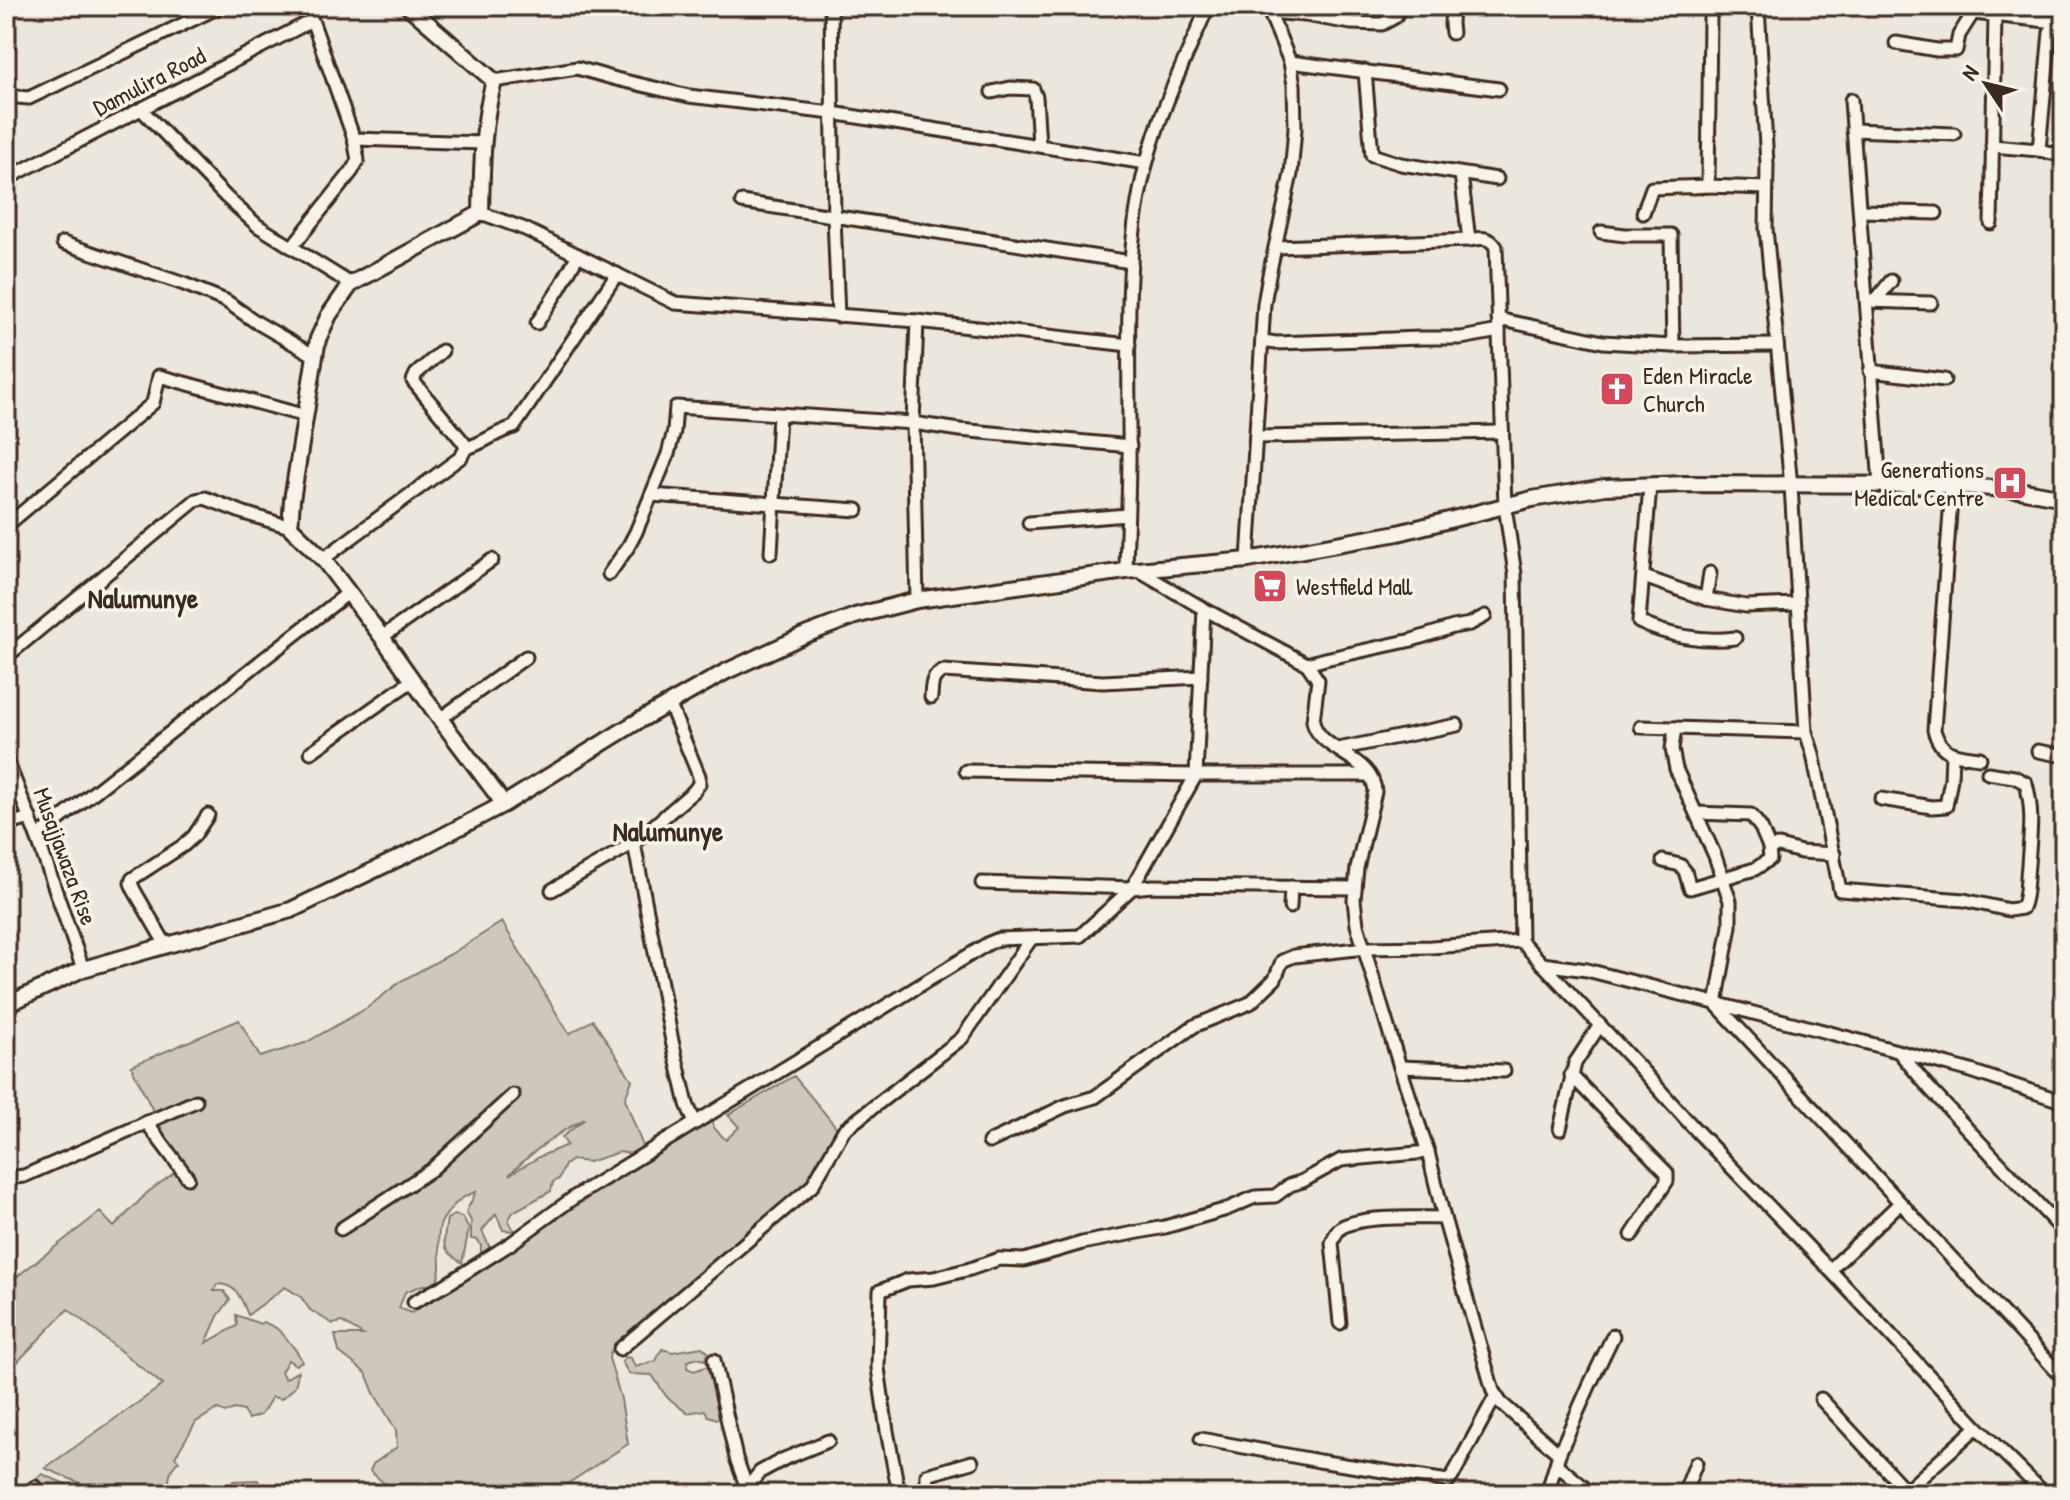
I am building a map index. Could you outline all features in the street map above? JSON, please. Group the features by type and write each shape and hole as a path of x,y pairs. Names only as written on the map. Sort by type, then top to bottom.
{"street":[{"path":"6,96 29,98 221,6"},
{"path":"292,247 356,165 358,154 307,6"},
{"path":"408,6 494,81 577,68 689,96 832,113 1146,163"},
{"path":"831,6 838,316"},
{"path":"1268,9 1351,23 1382,24 1395,17 1401,6"},
{"path":"1452,6 1452,33"},
{"path":"1758,6 1764,103 1766,229 1791,486 1806,732 1840,890 1964,900 2009,910 2022,908 2027,896 2031,832 2031,806 2026,783 2014,777 1988,773"},
{"path":"1131,570 1127,515 1131,262 1146,163 1204,7"},
{"path":"1248,560 1266,291 1291,174 1295,139 1294,85 1290,62 1268,9"},
{"path":"1896,43 1956,50 1959,35 1974,10 1995,16 2056,22"},
{"path":"2039,150 2049,39 2052,26 2064,11"},
{"path":"1991,223 1995,16"},
{"path":"1708,186 1710,18"},
{"name":"Damulira Road","path":"6,179 311,21"},
{"path":"1290,62 1499,89"},
{"path":"1365,71 1372,155 1401,164 1497,179"},
{"path":"481,213 483,143 494,81"},
{"path":"992,92 1010,88 1033,89 1039,145"},
{"path":"1851,100 1871,301 1870,371 1880,485"},
{"path":"141,109 258,226 351,284"},
{"path":"1853,130 1954,134"},
{"path":"354,139 483,143"},
{"path":"1992,146 2039,150 2064,156"},
{"path":"1461,174 1469,240"},
{"path":"1693,187 1708,186"},
{"path":"1643,213 1652,188 1766,188"},
{"path":"742,202 1131,262"},
{"path":"1860,211 1936,213"},
{"path":"290,527 318,339 329,315 351,284 481,213 525,229 675,303 917,321 1129,345"},
{"path":"1601,232 1671,235 1673,346"},
{"path":"1276,247 1485,237 1496,247 1505,506 1515,574 1521,941 1977,1427 2045,1494"},
{"path":"63,243 226,301 315,356"},
{"path":"537,323 578,255"},
{"path":"323,559 461,457 466,448 482,444 500,431 514,427 617,274"},
{"path":"1871,301 1891,281"},
{"path":"1871,301 1931,303"},
{"path":"917,321 913,423 917,600"},
{"path":"1263,341 1461,338 1499,325 1603,342 1673,346 1777,345"},
{"path":"442,351 416,374 413,381 466,448"},
{"path":"1870,371 1944,380"},
{"path":"6,526 153,403 159,376 306,416"},
{"path":"609,574 628,547 668,454 676,407 913,423 1130,446"},
{"path":"771,553 779,415"},
{"path":"1256,437 1502,432"},
{"path":"1650,485 1638,620 1642,624 1687,637 1735,638"},
{"path":"6,1005 83,969 291,910 315,900 504,804 725,672 855,616 917,600 1131,570 1248,560 1398,533 1505,506 1582,491 1650,485 1952,485 2019,490 2064,498"},
{"path":"1952,485 1934,730 1939,744 1952,755 1980,758"},
{"path":"651,495 857,510"},
{"path":"6,657 196,500 205,498 290,527 323,559 504,804"},
{"path":"1029,523 1127,515"},
{"path":"382,637 492,560"},
{"path":"1131,570 1307,664 1318,680 1314,728 1351,757 1375,785 1355,888 1355,911 1428,1152 1495,1397 1592,1494"},
{"path":"1706,599 1710,573"},
{"path":"1644,577 1706,599 1746,606 1798,604"},
{"path":"37,837 348,593"},
{"path":"414,1302 510,1244 576,1196 989,943 999,939 1080,936 1085,933 1132,888 1196,775 1204,609"},
{"path":"1307,664 1412,640 1470,624 1485,616"},
{"path":"440,719 526,657"},
{"path":"931,697 932,681 944,671 1103,682 1201,677"},
{"path":"311,752 413,680"},
{"path":"552,890 634,843 699,784 699,776 669,703"},
{"path":"1338,749 1457,725"},
{"path":"1641,727 1806,732"},
{"path":"1675,728 1672,749 1676,769 1730,901 1730,926 1716,1004"},
{"path":"2038,751 2064,756"},
{"path":"1881,799 1932,807 1946,806 1952,755"},
{"name":"Musajjawaza Rise","path":"6,758 83,969"},
{"path":"966,771 1369,775"},
{"path":"1663,861 1680,865 1690,888 1755,869 1770,859 1761,828 1751,815 1696,813"},
{"path":"166,945 134,890 132,879 184,845 208,815"},
{"path":"6,825 30,818"},
{"path":"634,843 672,1041 687,1104 695,1123"},
{"path":"1769,847 1833,854"},
{"path":"982,883 1132,888 1355,888"},
{"path":"1290,907 1291,887"},
{"path":"620,1349 812,1186 844,1130 962,1038 1031,939"},
{"path":"989,1142 1065,1106 1095,1097 1194,1026 1250,1003 1275,979 1282,961 1294,956 1365,948 1521,941"},
{"path":"1542,964 1587,970 1898,1051 2064,1102"},
{"path":"1716,1004 2064,1379"},
{"path":"1560,1129 1571,1075 1578,1058 1600,1025"},
{"path":"1898,1051 2064,1232"},
{"path":"1400,1067 1504,1071"},
{"path":"1571,1075 1668,1176 1632,1235"},
{"path":"341,1229 431,1170 513,1095"},
{"path":"7,1176 24,1176 196,1101"},
{"path":"146,1122 188,1178"},
{"path":"899,1494 878,1368 880,1291 908,1280 934,1278 999,1259 1024,1260 1082,1243 1165,1227 1227,1209 1255,1197 1275,1196 1290,1185 1341,1160 1428,1152"},
{"path":"1830,1270 1900,1203"},
{"path":"1340,1323 1332,1243 1336,1232 1343,1226 1357,1222 1444,1218"},
{"path":"1547,1494 1558,1459 1613,1336"},
{"path":"714,1360 736,1458 747,1491"},
{"path":"1201,1439 1448,1481 1495,1397"},
{"path":"1821,1399 1908,1492 1977,1427"},
{"path":"747,1491 760,1472 828,1441"},
{"path":"927,1494 927,1475 972,1462"},
{"path":"1684,1494 1696,1463"},
{"path":"27,1494 35,1487 40,1494"}],"shaded area":[{"path":"502,922 569,1034 593,1020 632,1080 625,1099 645,1152 639,1155 619,1152 589,1162 572,1160 565,1165 559,1179 553,1182 551,1191 513,1212 508,1221 515,1231 503,1230 496,1214 482,1231 489,1246 488,1253 484,1255 478,1240 471,1239 471,1221 466,1212 476,1192 462,1199 445,1217 439,1229 440,1270 434,1285 423,1285 405,1292 399,1308 411,1313 453,1288 711,1120 726,1140 739,1127 728,1115 794,1076 837,1128 808,1183 610,1353 628,1444 552,1494 387,1494 385,1484 370,1471 373,1464 397,1447 396,1430 366,1373 339,1352 335,1335 363,1335 342,1322 333,1324 310,1310 301,1297 285,1287 248,1315 234,1289 217,1284 214,1291 224,1291 230,1300 218,1316 206,1343 237,1326 236,1315 276,1328 302,1361 296,1365 288,1360 281,1372 285,1379 298,1371 292,1390 281,1399 272,1397 261,1415 248,1419 243,1411 234,1409 225,1413 218,1409 196,1422 175,1457 179,1461 171,1472 169,1494 105,1494 45,1468 163,1385 68,1309 6,1374 6,1285 100,1212 114,1227 148,1192 181,1168 131,1066 239,1020 260,1057 305,1043 367,1008 401,981","holes":["585,1119 562,1137 567,1145 509,1175 545,1144"]},
{"path":"454,1215 462,1217 469,1229 462,1263 445,1245 447,1219"},
{"path":"702,1347 709,1353 704,1360 688,1361 687,1368 694,1371 713,1364 724,1415 717,1419 708,1416 705,1410 687,1413 666,1396 652,1375 629,1374 622,1362 625,1357 631,1358 635,1367 656,1361 662,1349 672,1352"},
{"path":"42,1474 89,1494 15,1494"},
{"path":"258,1480 256,1487 238,1494 226,1494 233,1481"}],"place":[{"name":"Eden Miracle Church","path":"1617,389"},
{"name":"Generations Medical Centre","path":"2010,483"},
{"name":"Westfield Mall","path":"1270,586"}],"district":[{"name":"Nalumunye","path":"143,598"},
{"name":"Nalumunye","path":"668,831"}]}
